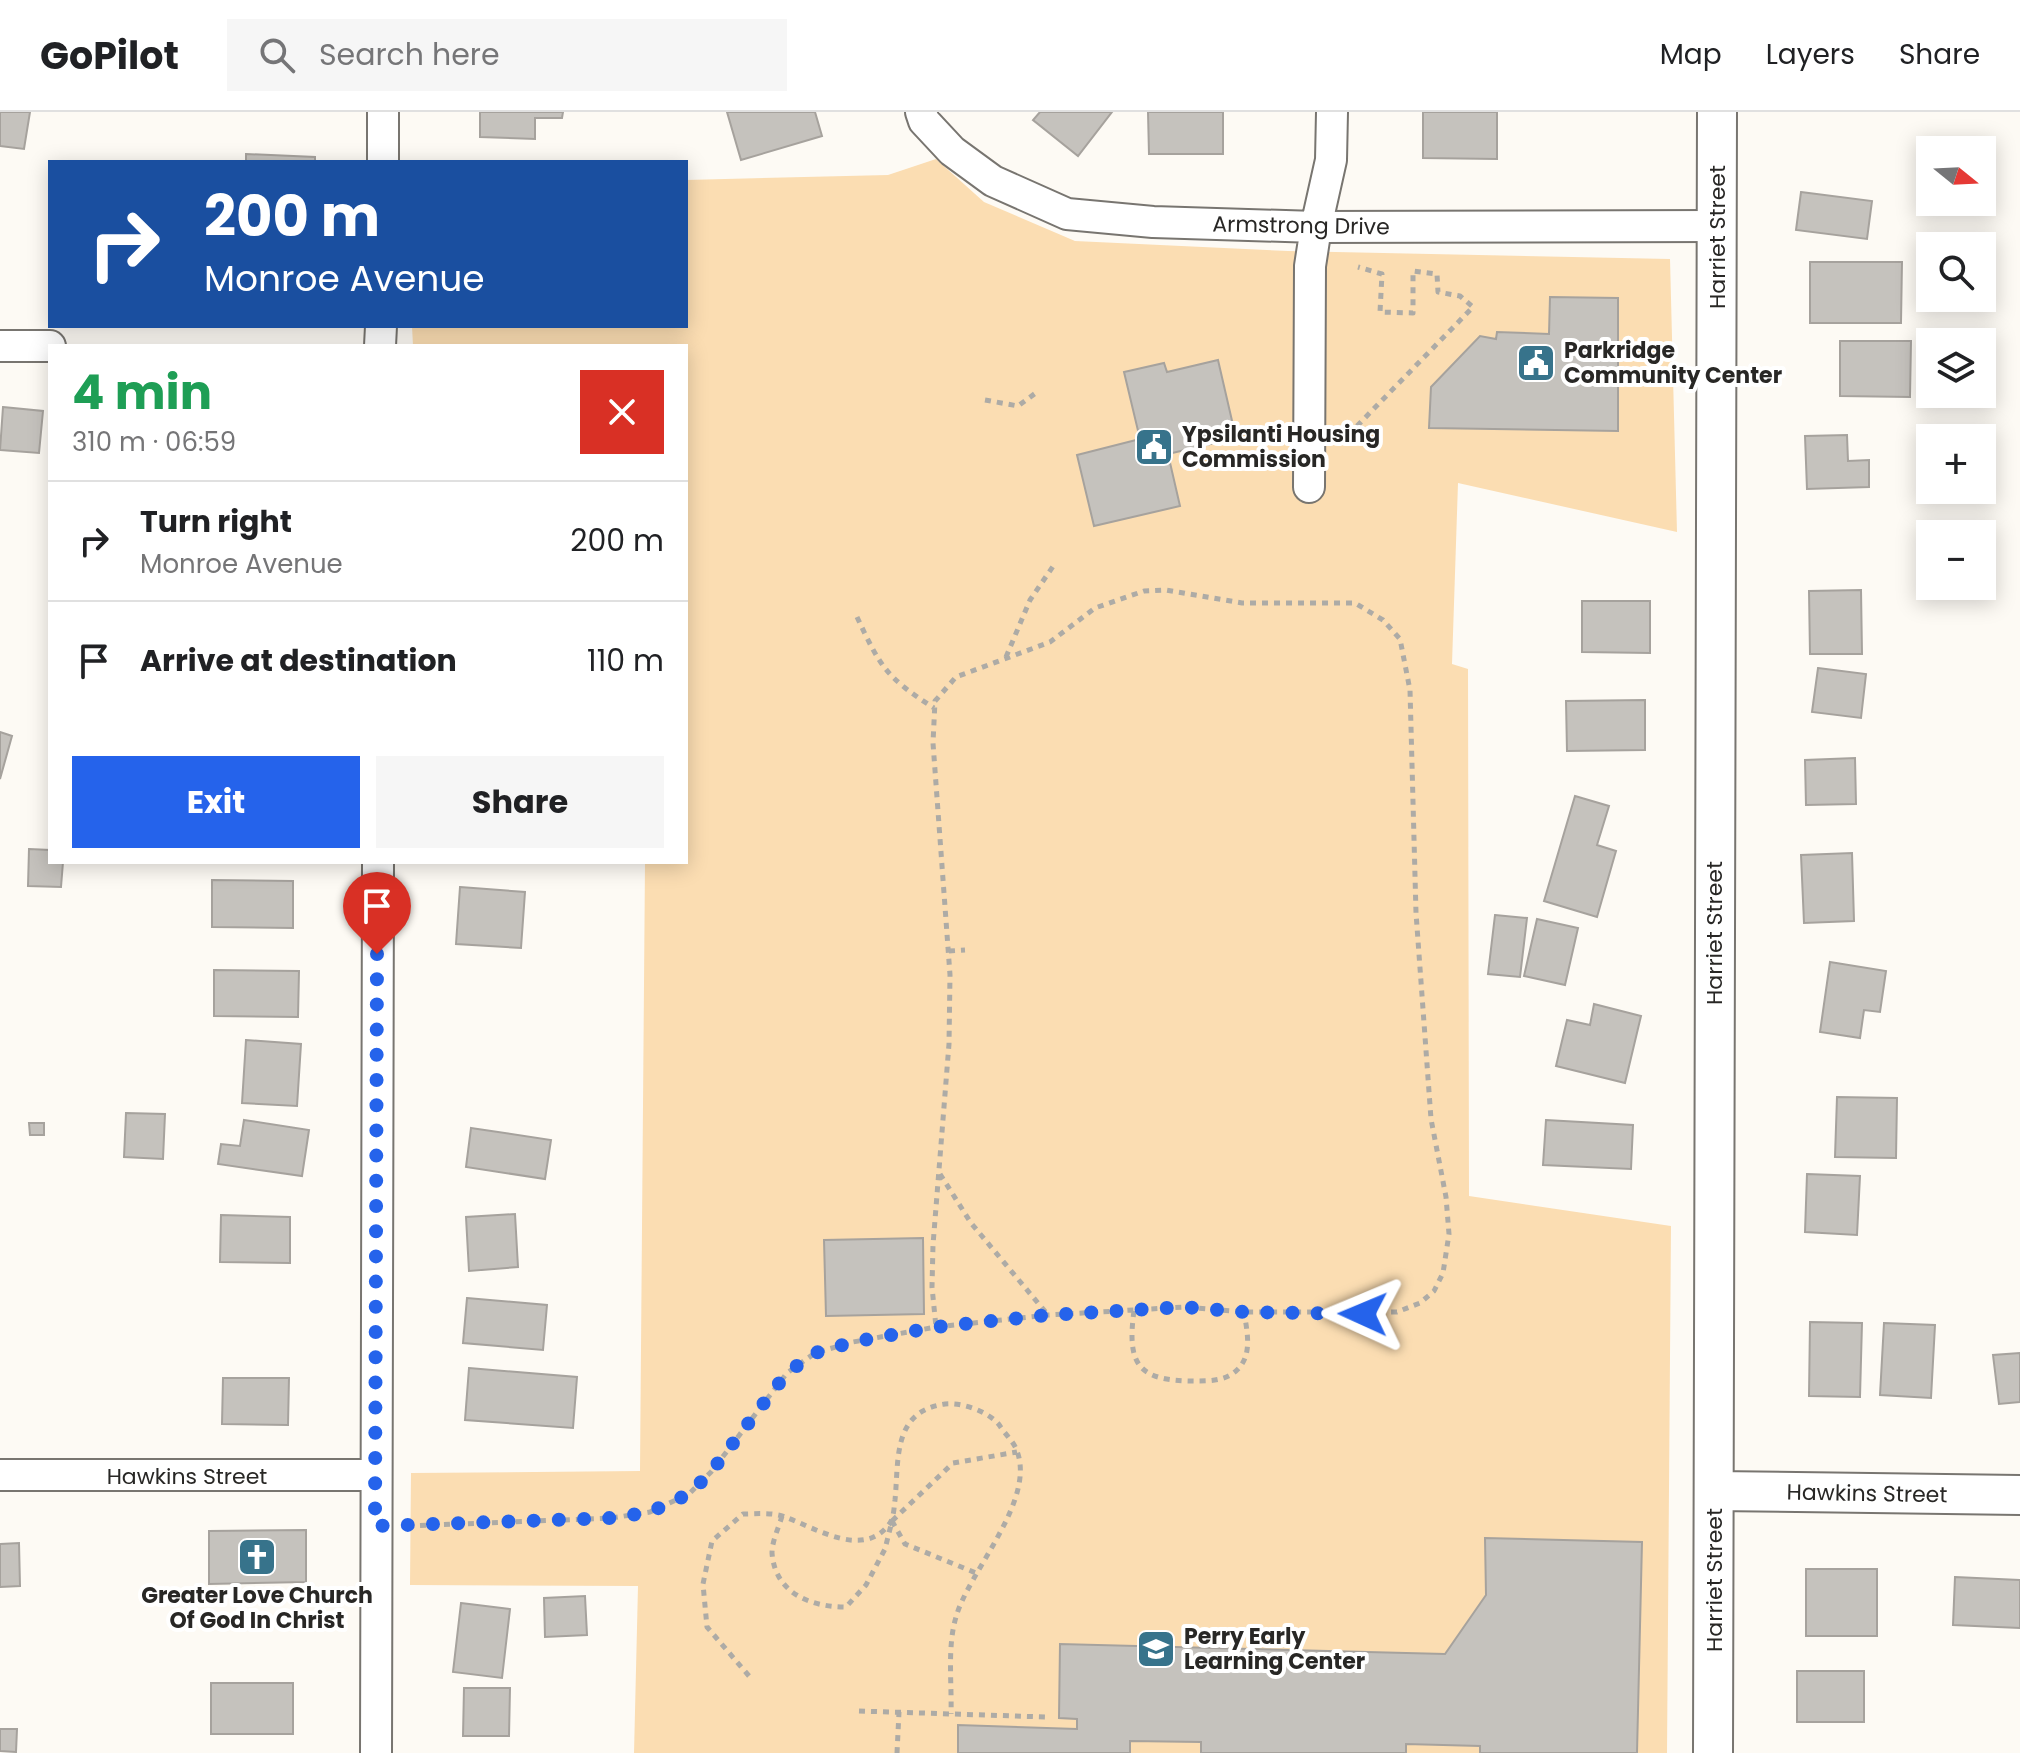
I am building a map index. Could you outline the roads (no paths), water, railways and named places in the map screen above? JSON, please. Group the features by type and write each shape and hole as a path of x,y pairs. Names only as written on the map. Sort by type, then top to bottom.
{"street":[{"path":"383,112 383,160"},
{"name":"Armstrong Drive","path":"921,112 924,121 952,151 993,181 1067,214 1153,222 1316,227 1717,226"},
{"path":"1309,487 1310,277 1316,227 1331,160 1332,112"},
{"name":"Harriet Street","path":"1713,1753 1717,112"},
{"path":"0,346 48,346"},
{"path":"376,1753 374,1475 378,864"},
{"name":"Hawkins Street","path":"0,1475 374,1475"},
{"name":"Hawkins Street","path":"1715,1491 2020,1495"}],"place":[{"name":"Parkridge Community Center","path":"1536,363"},
{"name":"Ypsilanti Housing Commission","path":"1154,447"},
{"name":"Greater Love Church Of God In Christ","path":"257,1557"},
{"name":"Perry Early Learning Center","path":"1156,1649"}]}
